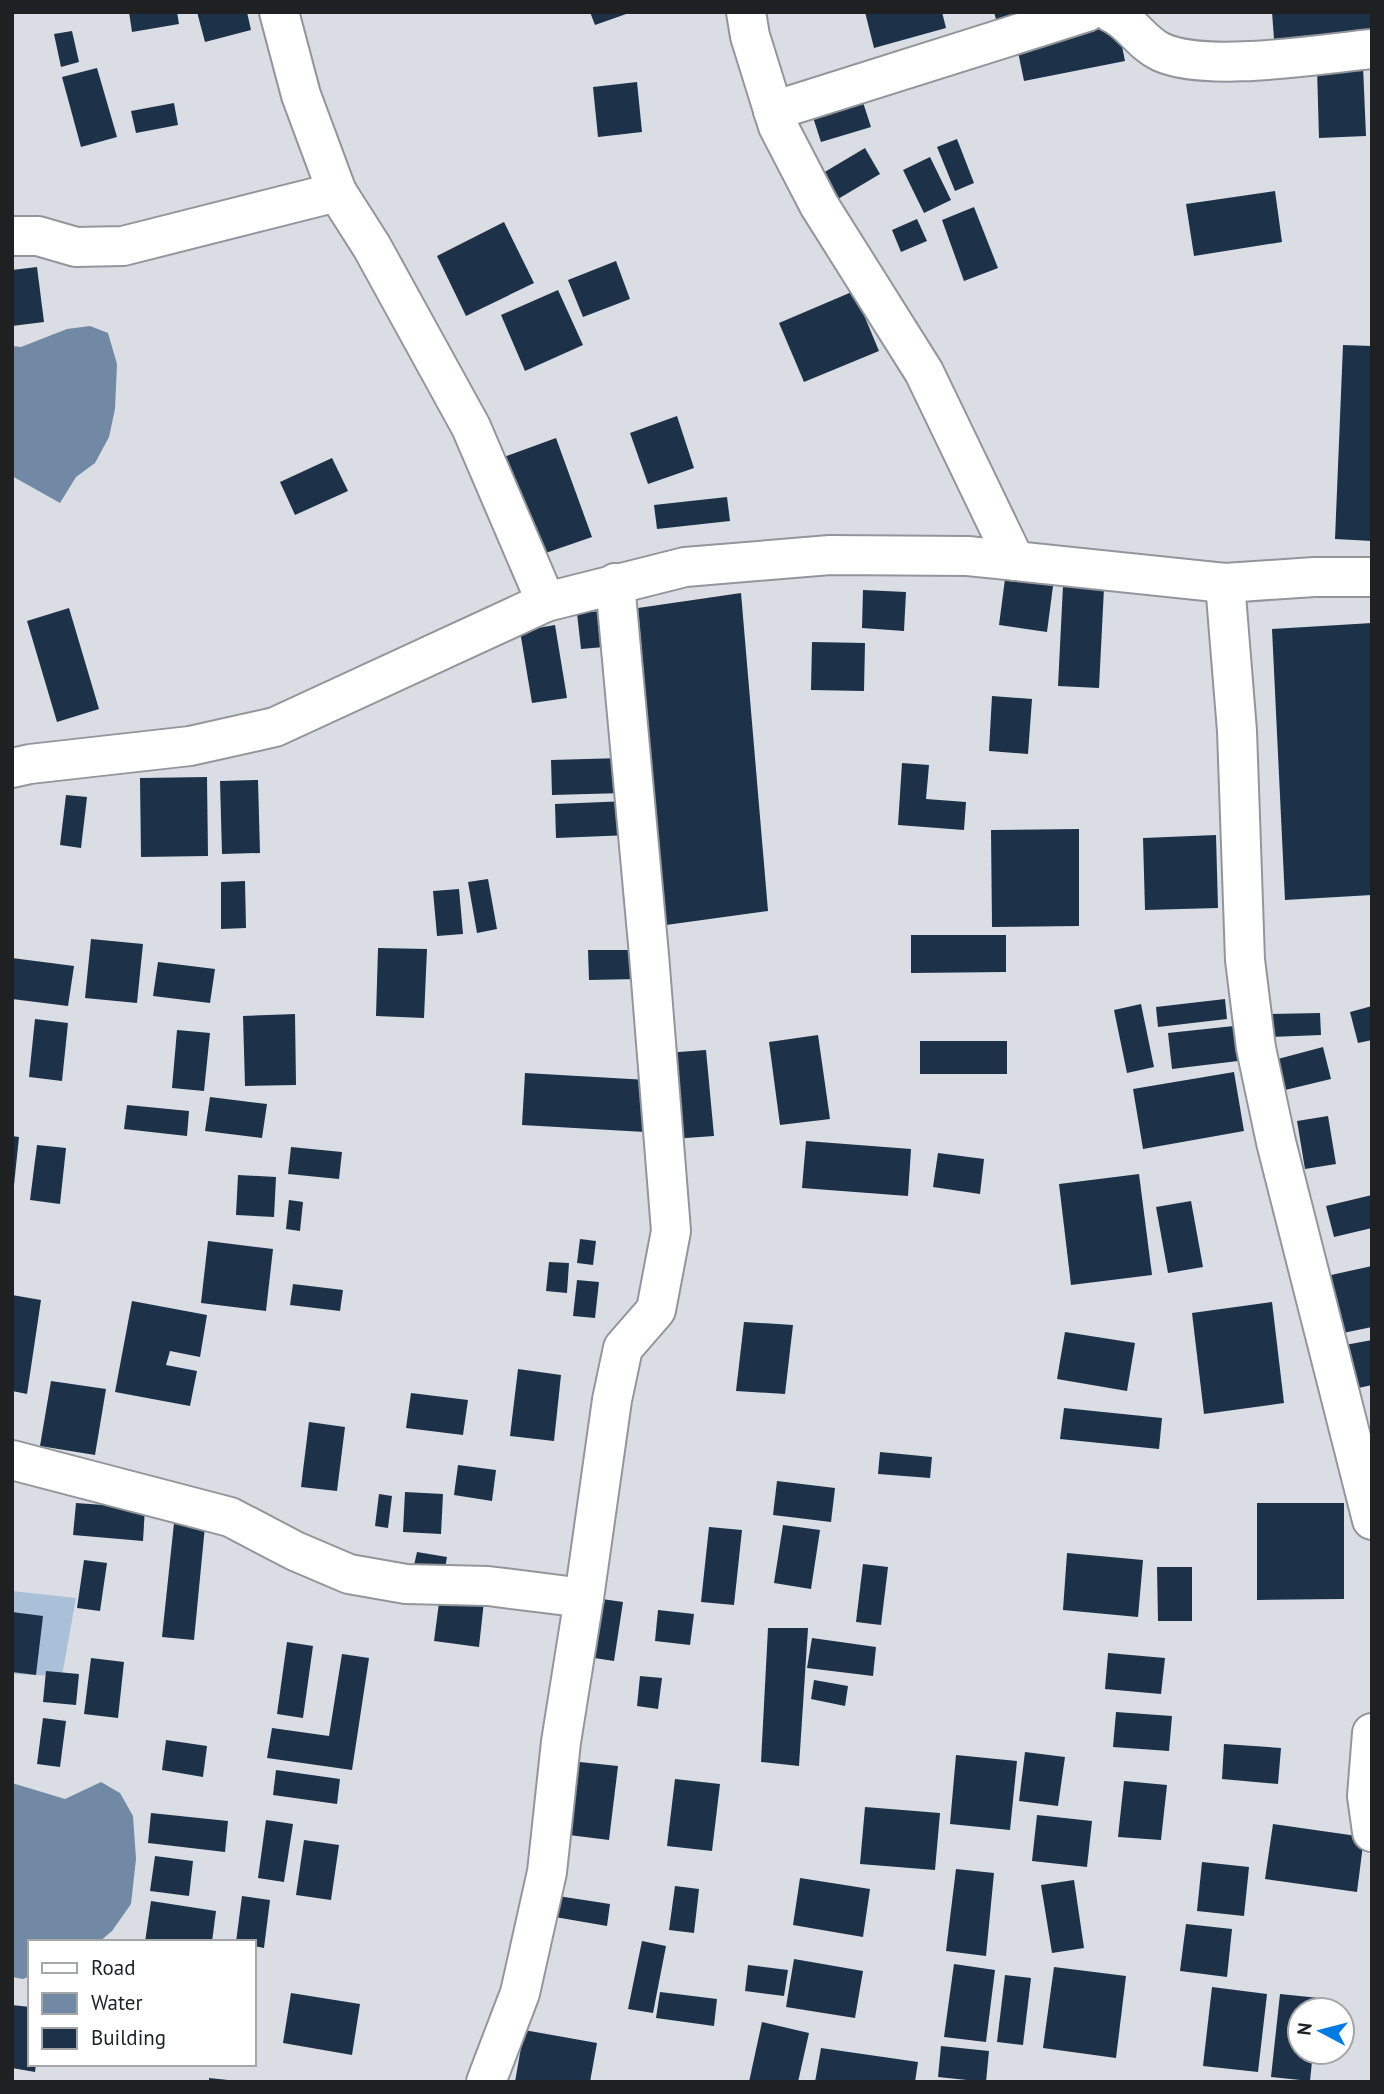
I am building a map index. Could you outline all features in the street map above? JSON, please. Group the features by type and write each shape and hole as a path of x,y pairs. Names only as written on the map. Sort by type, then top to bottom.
{"street":[{"path":"279,12 301,95 337,192 372,247 471,427 546,602"},
{"path":"746,12 750,36 778,126 819,205 924,372 1016,561"},
{"path":"773,111 1087,12"},
{"path":"1110,12 1119,16 1160,52 1197,61 1241,61 1372,49"},
{"path":"12,236 38,236 76,247 123,246 337,192"},
{"path":"12,768 190,746 275,726 546,602 685,567 830,555 968,556 1225,583 1314,577 1372,578"},
{"path":"486,2082 520,1993 547,1872 561,1742 612,1399 624,1348 656,1310 671,1231 615,583"},
{"path":"1225,583 1237,731 1245,960 1255,1048 1276,1142 1372,1520"},
{"path":"12,1460 230,1517 295,1551 349,1574 406,1584 488,1586 584,1598"},
{"path":"1372,1732 1367,1796 1372,1832"}],"shaded area":[{"path":"12,1591 76,1598 62,1676 12,1674"}],"water":[{"path":"90,326 108,333 117,364 115,409 109,437 95,463 76,477 60,503 12,476 12,346 21,347 67,329"},
{"path":"101,1782 120,1793 133,1816 136,1859 131,1904 112,1931 101,1940 28,1940 28,1977 12,1977 12,1783 65,1799"}],"building":[{"path":"129,12 177,12 179,24 132,32"},
{"path":"197,12 247,12 251,30 205,42"},
{"path":"590,12 629,12 629,13 595,25"},
{"path":"865,12 942,12 946,28 874,48"},
{"path":"994,12 1037,12 997,23"},
{"path":"1272,12 1372,12 1372,30 1274,39"},
{"path":"1117,21 1125,61 1024,81 1016,42"},
{"path":"72,31 79,62 61,67 54,34"},
{"path":"1363,66 1366,136 1319,138 1317,68"},
{"path":"97,68 117,137 81,147 62,77"},
{"path":"637,82 642,132 598,137 593,87"},
{"path":"860,93 871,127 821,142 810,108"},
{"path":"174,103 178,125 136,133 131,111"},
{"path":"957,139 974,183 955,191 937,147"},
{"path":"865,148 880,174 838,199 823,173"},
{"path":"930,157 951,200 924,213 903,170"},
{"path":"1275,191 1282,242 1194,256 1186,204"},
{"path":"974,207 998,268 964,281 942,220"},
{"path":"917,219 927,241 901,252 892,230"},
{"path":"504,222 534,283 466,316 437,256"},
{"path":"616,261 630,299 583,317 568,280"},
{"path":"37,267 44,322 12,326 12,270"},
{"path":"558,290 583,345 525,371 501,315"},
{"path":"854,291 879,351 804,382 779,323"},
{"path":"1343,345 1372,346 1372,541 1335,539"},
{"path":"677,416 694,468 648,484 630,433"},
{"path":"556,438 592,537 537,556 501,458"},
{"path":"332,458 348,491 295,515 280,482"},
{"path":"727,497 730,521 657,529 654,505"},
{"path":"1005,579 1053,586 1047,632 999,625"},
{"path":"1063,586 1104,588 1099,688 1058,686"},
{"path":"863,590 906,592 904,631 862,628"},
{"path":"741,593 768,911 666,925 638,608"},
{"path":"69,608 99,709 57,722 27,621"},
{"path":"613,610 616,646 581,649 577,613"},
{"path":"1372,623 1372,895 1285,900 1272,629"},
{"path":"555,625 567,698 532,703 520,631"},
{"path":"812,642 865,643 864,691 811,690"},
{"path":"992,696 1032,699 1028,754 989,751"},
{"path":"622,758 624,793 552,795 551,760"},
{"path":"902,763 929,765 926,799 966,802 964,830 898,825"},
{"path":"207,777 208,856 141,857 140,778"},
{"path":"258,780 260,853 222,854 220,781"},
{"path":"66,795 87,797 81,848 60,845"},
{"path":"628,801 630,835 556,838 555,804"},
{"path":"1079,829 1079,926 992,927 991,830"},
{"path":"1216,835 1218,908 1145,910 1143,838"},
{"path":"488,879 497,929 477,933 468,882"},
{"path":"245,881 246,928 221,929 221,882"},
{"path":"459,889 463,934 437,936 433,891"},
{"path":"911,935 1006,935 1006,972 911,973"},
{"path":"91,939 143,944 137,1003 85,998"},
{"path":"378,948 427,949 424,1018 376,1016"},
{"path":"588,950 638,950 638,979 589,980"},
{"path":"12,958 74,966 68,1006 12,999"},
{"path":"158,962 215,969 210,1003 153,996"},
{"path":"1225,999 1227,1019 1158,1027 1156,1007"},
{"path":"1141,1004 1154,1067 1127,1073 1114,1010"},
{"path":"1372,1006 1372,1040 1358,1043 1350,1012"},
{"path":"1320,1013 1321,1035 1270,1037 1270,1014"},
{"path":"295,1014 296,1085 245,1086 243,1016"},
{"path":"35,1019 68,1023 62,1081 29,1077"},
{"path":"1234,1026 1238,1061 1172,1069 1168,1033"},
{"path":"177,1030 210,1033 204,1091 172,1088"},
{"path":"818,1035 830,1119 780,1125 769,1042"},
{"path":"920,1041 1007,1041 1007,1074 920,1074"},
{"path":"1323,1047 1331,1079 1281,1091 1274,1060"},
{"path":"706,1050 714,1136 672,1139 665,1053"},
{"path":"1234,1072 1244,1131 1143,1149 1133,1089"},
{"path":"525,1073 648,1080 645,1132 522,1125"},
{"path":"210,1097 267,1104 262,1138 205,1131"},
{"path":"127,1105 189,1111 187,1136 124,1129"},
{"path":"1328,1116 1336,1164 1305,1169 1297,1121"},
{"path":"12,1136 19,1137 14,1185 12,1185"},
{"path":"806,1141 911,1149 908,1196 802,1188"},
{"path":"37,1145 66,1148 60,1204 30,1200"},
{"path":"291,1147 342,1152 339,1179 288,1174"},
{"path":"938,1153 984,1159 980,1194 933,1187"},
{"path":"1139,1174 1152,1275 1071,1285 1059,1184"},
{"path":"238,1175 276,1177 274,1217 236,1215"},
{"path":"1372,1195 1372,1228 1334,1237 1326,1206"},
{"path":"289,1200 303,1202 300,1231 286,1229"},
{"path":"1191,1201 1203,1267 1168,1273 1156,1207"},
{"path":"580,1239 596,1241 593,1265 577,1263"},
{"path":"208,1241 273,1249 266,1311 201,1303"},
{"path":"549,1262 569,1263 567,1293 546,1291"},
{"path":"1372,1266 1372,1327 1343,1333 1331,1275"},
{"path":"577,1280 599,1282 595,1318 573,1316"},
{"path":"293,1284 343,1290 340,1311 290,1305"},
{"path":"12,1295 41,1300 27,1394 12,1391"},
{"path":"132,1301 207,1315 200,1357 170,1351 166,1365 197,1371 190,1406 115,1392"},
{"path":"1272,1302 1284,1403 1204,1414 1192,1313"},
{"path":"744,1322 793,1325 785,1394 736,1391"},
{"path":"1065,1332 1135,1343 1127,1391 1057,1379"},
{"path":"1372,1340 1372,1385 1354,1389 1345,1345"},
{"path":"518,1369 561,1375 554,1441 510,1436"},
{"path":"51,1381 106,1389 95,1455 40,1446"},
{"path":"411,1393 468,1400 463,1435 406,1428"},
{"path":"1064,1408 1162,1418 1159,1449 1060,1439"},
{"path":"309,1422 345,1427 337,1491 301,1487"},
{"path":"880,1452 932,1457 930,1478 878,1474"},
{"path":"458,1465 496,1470 492,1501 454,1495"},
{"path":"777,1481 835,1488 831,1522 773,1515"},
{"path":"405,1492 443,1494 441,1534 403,1532"},
{"path":"379,1494 392,1496 388,1528 375,1526"},
{"path":"76,1503 145,1508 143,1541 73,1535"},
{"path":"1257,1503 1344,1503 1344,1599 1257,1600"},
{"path":"174,1523 205,1526 194,1640 162,1637"},
{"path":"783,1525 820,1530 811,1589 774,1583"},
{"path":"709,1527 742,1530 734,1605 701,1602"},
{"path":"417,1552 447,1557 443,1580 412,1574"},
{"path":"1067,1553 1143,1560 1138,1617 1063,1610"},
{"path":"84,1560 107,1563 100,1611 77,1608"},
{"path":"863,1564 888,1567 881,1625 856,1622"},
{"path":"1157,1567 1192,1567 1192,1621 1158,1621"},
{"path":"440,1595 484,1601 479,1647 434,1641"},
{"path":"588,1597 623,1602 614,1661 581,1656"},
{"path":"658,1610 694,1614 690,1645 655,1641"},
{"path":"12,1612 43,1616 36,1675 12,1672"},
{"path":"768,1628 808,1628 799,1766 761,1762"},
{"path":"812,1638 876,1647 873,1676 807,1668"},
{"path":"287,1642 313,1646 303,1718 277,1714"},
{"path":"1108,1653 1165,1658 1161,1694 1105,1689"},
{"path":"342,1654 369,1658 352,1770 267,1758 272,1728 329,1736"},
{"path":"91,1658 124,1662 118,1718 84,1714"},
{"path":"46,1671 79,1674 76,1705 43,1702"},
{"path":"640,1676 662,1678 658,1709 637,1706"},
{"path":"814,1680 848,1686 845,1706 811,1699"},
{"path":"1116,1712 1172,1716 1169,1751 1113,1747"},
{"path":"43,1718 66,1721 60,1767 37,1764"},
{"path":"166,1740 207,1746 203,1777 162,1770"},
{"path":"1224,1744 1281,1748 1278,1784 1222,1779"},
{"path":"1025,1752 1065,1757 1058,1806 1019,1801"},
{"path":"956,1755 1017,1761 1010,1830 950,1824"},
{"path":"570,1761 618,1766 609,1840 561,1834"},
{"path":"276,1770 340,1779 337,1804 273,1795"},
{"path":"675,1779 720,1784 712,1851 667,1846"},
{"path":"1124,1781 1167,1785 1161,1840 1118,1837"},
{"path":"865,1807 940,1813 935,1870 860,1864"},
{"path":"151,1813 228,1821 225,1852 148,1843"},
{"path":"1037,1815 1092,1821 1087,1867 1032,1861"},
{"path":"266,1820 293,1824 284,1882 258,1878"},
{"path":"1273,1824 1364,1837 1357,1892 1265,1879"},
{"path":"304,1840 339,1845 331,1900 296,1895"},
{"path":"155,1856 193,1861 189,1896 150,1891"},
{"path":"1202,1862 1249,1867 1244,1916 1197,1911"},
{"path":"956,1869 994,1873 986,1956 946,1951"},
{"path":"800,1878 870,1889 863,1937 793,1925"},
{"path":"1074,1880 1084,1948 1052,1953 1041,1885"},
{"path":"675,1886 699,1889 694,1933 669,1930"},
{"path":"242,1896 270,1900 264,1948 256,1946 256,1940 236,1940"},
{"path":"558,1896 610,1904 607,1926 555,1917"},
{"path":"151,1901 216,1911 212,1940 145,1940"},
{"path":"1186,1924 1232,1929 1227,1977 1180,1971"},
{"path":"642,1941 666,1946 653,2013 628,2009"},
{"path":"794,1959 863,1971 855,2018 786,2007"},
{"path":"954,1964 995,1970 986,2042 944,2037"},
{"path":"748,1965 788,1970 784,1996 745,1991"},
{"path":"1054,1967 1126,1976 1116,2058 1043,2048"},
{"path":"1005,1975 1031,1978 1023,2045 997,2042"},
{"path":"1212,1987 1267,1994 1258,2072 1203,2066"},
{"path":"660,1992 717,1999 714,2026 656,2018"},
{"path":"291,1993 360,2004 352,2055 283,2043"},
{"path":"1280,1994 1300,1996 1286,1996 1286,2066 1312,2066 1310,2081 1271,2077"},
{"path":"12,2005 28,2007 28,2066 36,2066 35,2072 12,2068"},
{"path":"762,2022 809,2033 798,2082 749,2082"},
{"path":"524,2030 597,2043 590,2082 515,2082"},
{"path":"941,2046 989,2051 986,2082 938,2077"},
{"path":"821,2048 918,2062 915,2082 815,2082"},
{"path":"209,2078 228,2080 228,2082 209,2082"}]}
